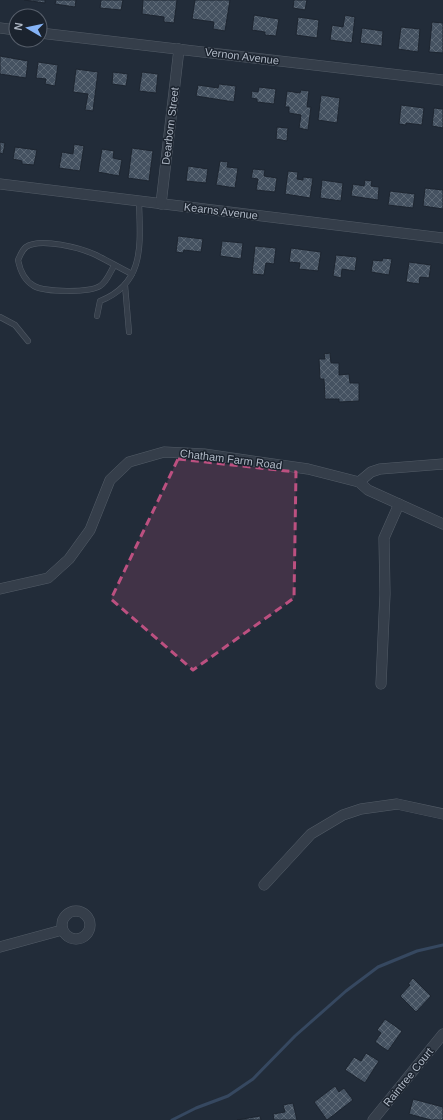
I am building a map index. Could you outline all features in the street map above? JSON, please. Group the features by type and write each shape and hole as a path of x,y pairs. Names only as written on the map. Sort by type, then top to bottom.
{"street":[{"name":"Vernon Avenue","path":"48,34 443,80"},
{"name":"Dearborn Street","path":"161,204 179,48"},
{"name":"Kearns Avenue","path":"0,184 443,238"},
{"name":"Chatham Farm Road","path":"0,589 48,578 69,559 90,530 110,480 129,462 164,452 204,454 256,460 308,469 359,482 368,490 443,524"},
{"path":"359,482 371,472 380,469 443,464"},
{"path":"381,684 385,594 384,538 399,504"},
{"path":"264,885 311,834 343,815 367,808 397,804 443,814"},
{"path":"0,946 62,930"},
{"name":"Raintree Court","path":"373,1120 443,1034"}],"lane":[{"path":"97,316 100,301 114,295 126,285 132,274 140,247 139,202"},
{"path":"114,266 108,277 100,286 88,290 47,290 34,286 26,279 18,260 27,247 39,243 76,248 96,255 114,266 132,274"},
{"path":"126,285 129,332"},
{"path":"0,316 15,325 28,341"}],"highlighted area":[{"path":"178,459 296,472 294,598 193,670 111,599"}],"building":[{"path":"24,0 45,0 45,3"},
{"path":"56,0 76,0 75,7 55,4"},
{"path":"101,0 123,0 121,10 100,8"},
{"path":"143,0 177,0 174,23 164,22 164,17 142,14"},
{"path":"195,0 230,0 225,31 213,29 214,22 192,19"},
{"path":"294,0 307,0 305,10 293,8"},
{"path":"254,15 279,19 276,36 265,35 265,32 252,30"},
{"path":"345,15 355,17 352,43 330,40 332,25 343,27"},
{"path":"298,17 319,20 317,38 296,35"},
{"path":"432,22 443,23 443,53 429,52"},
{"path":"401,27 420,29 418,52 398,49"},
{"path":"362,28 383,31 382,46 360,43"},
{"path":"0,56 28,61 26,78 0,74"},
{"path":"38,62 58,65 55,86 45,84 46,79 36,78"},
{"path":"76,69 98,72 93,111 85,110 88,94 73,92"},
{"path":"113,72 128,74 126,86 112,84"},
{"path":"142,72 158,74 156,93 139,91"},
{"path":"219,84 236,86 234,102 196,96 198,85 218,88"},
{"path":"259,87 276,89 274,104 257,102 257,99 251,98 252,91 258,92"},
{"path":"301,90 309,91 307,107 311,107 308,130 299,128 301,115 289,113 289,107 285,107 287,91 300,93"},
{"path":"321,95 340,98 337,123 318,120"},
{"path":"401,105 424,108 422,125 406,123 406,125 399,124"},
{"path":"434,108 443,109 443,128 432,126"},
{"path":"277,127 288,128 287,141 276,139"},
{"path":"0,142 5,143 3,154 0,153"},
{"path":"74,144 84,146 80,171 59,168 62,152 73,154"},
{"path":"15,147 37,150 34,165 22,164 22,161 13,159"},
{"path":"132,148 153,151 149,181 128,178"},
{"path":"102,149 114,151 113,158 122,160 119,176 98,172"},
{"path":"220,161 228,162 227,167 238,168 235,188 216,185"},
{"path":"188,166 208,169 206,183 186,181"},
{"path":"253,169 265,170 264,176 277,178 275,192 256,190 258,179 251,178"},
{"path":"288,171 298,172 297,179 303,180 303,177 313,178 310,198 285,194"},
{"path":"322,180 343,183 341,201 320,198"},
{"path":"365,180 372,181 371,186 379,187 378,200 351,196 353,184 364,186"},
{"path":"425,188 443,190 443,209 423,206"},
{"path":"390,191 415,194 413,208 388,205"},
{"path":"178,236 203,239 201,252 184,250 183,253 176,252"},
{"path":"222,241 243,243 241,259 220,256"},
{"path":"255,246 276,248 274,264 266,263 264,275 252,274"},
{"path":"291,248 321,252 318,271 299,269 300,263 289,262"},
{"path":"336,255 357,257 355,271 342,269 341,278 333,276"},
{"path":"383,258 392,259 389,275 371,272 373,260 382,261"},
{"path":"409,262 431,265 429,278 420,277 419,284 406,282"},
{"path":"330,353 331,363 339,363 339,375 349,374 350,383 359,383 359,401 339,402 339,399 325,399 324,379 320,379 319,359 325,359 324,354"},
{"path":"413,978 431,996 416,1012 400,996 410,985 408,984"},
{"path":"385,1019 402,1031 388,1051 375,1042 381,1033 377,1030"},
{"path":"366,1053 379,1061 365,1083 345,1070 354,1057 361,1061"},
{"path":"335,1086 339,1092 344,1088 353,1100 327,1120 314,1102"},
{"path":"413,1099 443,1107 443,1120 431,1120 409,1114"},
{"path":"293,1103 297,1120 274,1120 273,1114 285,1112 283,1105"},
{"path":"260,1116 261,1120 237,1120"}],"waterway":[{"path":"172,1120 196,1108 228,1096 253,1079 295,1036 346,991 378,967 417,951 443,945"}]}
